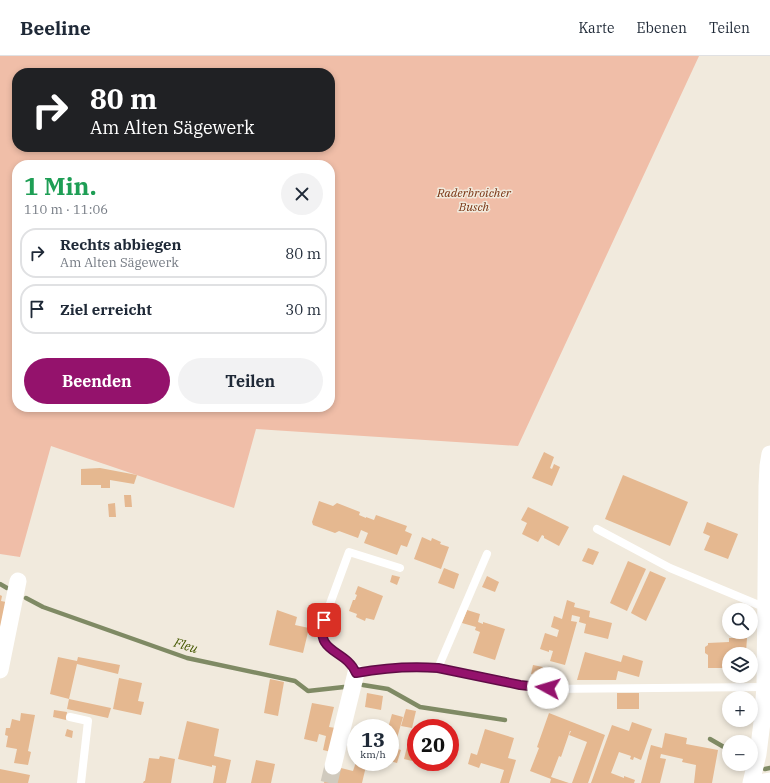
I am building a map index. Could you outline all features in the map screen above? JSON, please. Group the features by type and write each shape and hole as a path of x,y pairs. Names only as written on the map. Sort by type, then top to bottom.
{"street":[{"path":"752,783 768,687 766,608 767,486 770,454"},
{"path":"0,670 18,581"},
{"path":"333,766 356,673"},
{"path":"759,783 770,780"}],"lane":[{"path":"597,529 670,568 766,608"},
{"path":"400,568 349,552 324,620 322,637 325,644 349,662 356,673 394,667 412,666 438,668 541,688 768,687"},
{"path":"438,668 487,554"},
{"path":"70,717 88,721 81,783"}],"green space":[{"name":"Raderbroicher Busch","path":"0,56 699,56 518,446 256,429 234,508 51,446 20,557 0,554"}],"building":[{"path":"544,452 554,457 550,468 552,469 554,464 560,467 552,486 532,478"},
{"path":"100,468 137,475 134,484 110,480 110,488 101,488 101,485 81,485 81,469"},
{"path":"623,475 688,502 670,546 605,519"},
{"path":"124,495 131,495 132,507 125,507"},
{"path":"319,501 333,506 337,503 360,512 359,515 366,518 374,520 376,515 407,526 405,531 412,534 407,547 401,545 397,555 364,543 368,533 361,530 358,538 339,531 335,533 313,525 312,522"},
{"path":"115,503 116,517 109,517 108,504"},
{"path":"528,507 569,527 559,546 544,538 542,535 538,542 522,534 527,523 521,520"},
{"path":"707,522 738,534 728,559 704,550 710,536 703,533"},
{"path":"422,537 431,541 432,538 441,542 440,544 449,547 441,569 414,559"},
{"path":"588,548 599,552 593,565 582,561"},
{"path":"628,561 646,569 627,611 610,603"},
{"path":"444,568 459,574 454,589 438,583"},
{"path":"650,571 666,578 646,621 631,613"},
{"path":"392,575 400,577 397,585 390,582"},
{"path":"487,576 499,582 495,592 482,587"},
{"path":"358,586 383,596 374,620 366,618 365,621 356,617 357,614 349,611 353,600 355,600 357,595 355,594"},
{"path":"0,595 2,596 1,601 6,602 0,629"},
{"path":"567,600 575,603 574,607 590,611 589,617 612,623 608,639 584,633 586,624 579,622 580,617 572,615 571,621 577,622 565,665 550,661 553,651 549,650 549,652 540,649 545,633 557,637 559,630 551,627 554,616 562,619"},
{"path":"277,610 297,617 295,625 309,628 303,653 269,645"},
{"path":"467,610 480,614 478,622 483,624 483,622 505,629 495,660 473,653 480,632 475,630 476,627 462,623"},
{"path":"729,639 747,639 746,647 722,647 722,668 708,668 708,655 705,653 705,647 708,643 729,642"},
{"path":"585,652 621,662 623,655 643,661 639,677 618,671 616,680 577,680"},
{"path":"58,657 77,661 78,657 120,665 118,674 77,664 69,699 50,694"},
{"path":"533,665 543,667 541,677 531,674"},
{"path":"119,678 142,683 138,701 144,702 141,715 113,709"},
{"path":"270,679 284,682 278,716 264,713"},
{"path":"367,693 383,696 381,710 365,707"},
{"path":"617,693 639,693 639,709 617,709"},
{"path":"69,699 111,708 108,718 67,709"},
{"path":"312,703 334,707 329,727 336,728 331,752 323,750 326,736 319,734 317,742 304,739"},
{"path":"406,709 416,711 414,719 407,719 407,727 401,726"},
{"path":"54,710 67,712 66,720 53,717"},
{"path":"21,713 35,715 28,751 31,752 28,765 14,763 17,749 6,747 8,736 5,735 6,728 10,728 12,719 20,721"},
{"path":"549,713 605,735 588,783 572,783 587,742 569,735 571,731 570,731 561,757 559,756 551,777 569,783 550,783 551,779 530,771 539,748 537,747"},
{"path":"392,714 403,717 399,731 399,719 391,719"},
{"path":"187,721 219,729 214,756 231,760 226,783 213,783 216,766 212,765 212,767 178,759"},
{"path":"632,722 652,729 641,760 634,757 633,760 630,759 631,756 619,752 611,773 635,780 634,783 591,783 612,725 629,731"},
{"path":"67,729 73,731 72,738 65,736"},
{"path":"485,729 514,738 508,758 516,760 509,783 500,783 504,770 481,763 479,768 468,764 471,753 477,755"},
{"path":"665,733 687,738 686,744 718,750 712,783 694,783 696,765 682,762 683,759 661,754 660,758 666,759 660,783 641,783 651,745 662,748"},
{"path":"407,747 407,760 404,759"},
{"path":"160,756 175,759 171,783 143,783 145,781 149,758 159,759"},
{"path":"256,760 275,764 271,783 251,783"},
{"path":"329,765 347,770 347,771 365,771 362,783 324,783"},
{"path":"0,769 30,775 28,783 0,783"}],"waterway":[{"name":"Fleu","path":"0,584 7,588"},
{"name":"Fleu","path":"26,598 43,607 187,658 295,681 308,691 344,687"},
{"name":"Fleu","path":"363,685 388,689 420,707 505,720"},
{"name":"Fleu","path":"710,739 722,746"},
{"name":"Fleu","path":"765,769 770,768"}],"tunnel":[{"path":"329,783 333,766"}],"route":[{"path":"324,620 322,637 325,644 349,662 356,673 412,666 438,668 520,685 548,688"}]}
